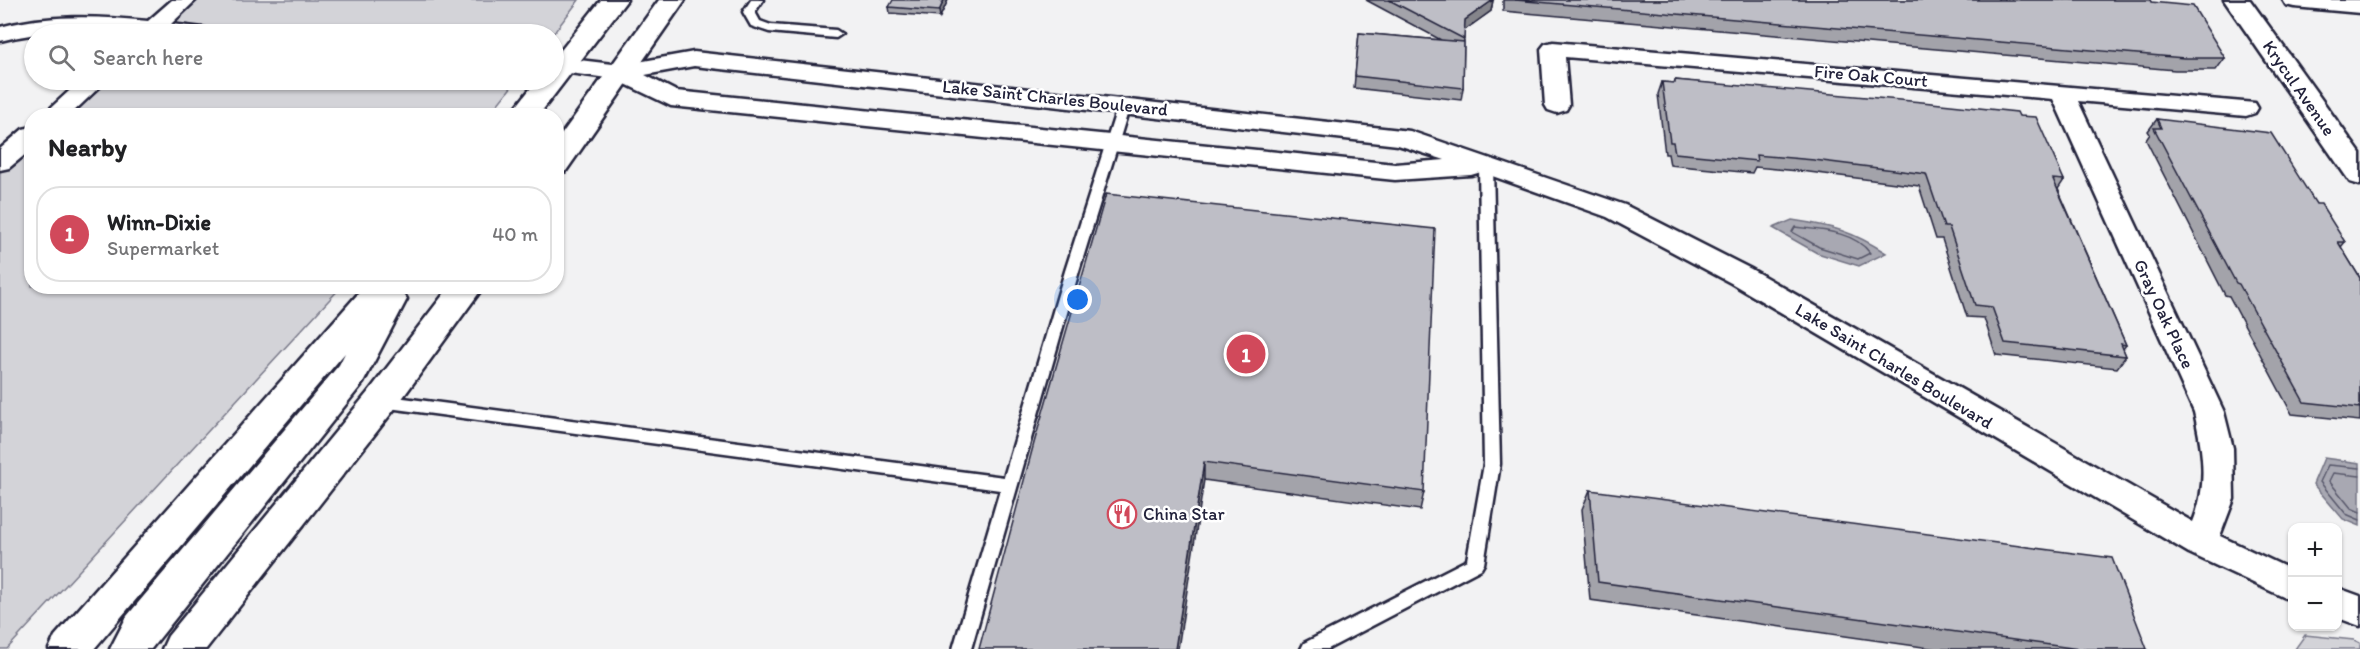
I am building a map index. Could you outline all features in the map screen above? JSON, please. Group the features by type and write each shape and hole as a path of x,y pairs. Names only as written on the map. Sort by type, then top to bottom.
{"main road":[{"path":"564,61 614,0"},
{"path":"564,153 672,0"},
{"name":"Krycul Avenue","path":"2237,0 2360,175"},
{"path":"529,108 542,90"},
{"path":"69,649 377,294"},
{"path":"130,649 141,629 351,374 394,294"},
{"path":"182,649 381,401 462,294"}],"street":[{"path":"158,24 185,0"},
{"path":"2294,0 2360,6"},
{"path":"61,24 87,22 99,24"},
{"path":"0,34 24,27"},
{"name":"Fire Oak Court","path":"1557,105 1553,49 2246,108"},
{"name":"Lake Saint Charles Boulevard","path":"564,72 621,72 694,59 1401,137 1544,184 1616,211 1741,276 2201,543 2288,584"},
{"name":"Lake Saint Charles Boulevard","path":"621,72 671,98 1395,172 1485,166"},
{"path":"63,108 84,90"},
{"name":"Gray Oak Place","path":"2062,92 2209,412 2218,448 2218,499 2201,543"},
{"path":"0,162 24,142"},
{"path":"2342,605 2360,611"}],"lane":[{"path":"757,0 750,12 755,23 769,28 836,34"},
{"path":"962,649 1124,105"},
{"path":"1310,649 1475,564 1492,464 1485,166"},
{"path":"381,401 1010,484"}],"shaded area":[{"path":"192,0 579,0 561,24 164,24"},
{"path":"90,90 509,90 495,108 69,108"},
{"path":"24,146 24,294 335,294 7,649 0,649 0,168"},
{"path":"2305,635 2354,640 2360,643 2360,649 2295,649"}],"water":[{"path":"1792,220 1841,230 1863,239 1886,253 1859,266 1817,253 1773,228"},
{"path":"2324,458 2360,463 2360,526 2343,519 2313,484"}],"building":[{"path":"893,0 944,0 939,11 889,7"},
{"path":"1389,0 1493,0 1465,20 1464,39"},
{"path":"1515,0 2150,0 2151,2 2193,6 2225,58 2184,58"},
{"path":"1359,33 1464,42 1463,88 1355,76"},
{"path":"1675,80 1922,102 2017,112 2019,116 2036,117 2064,180 2053,179 2126,345 2121,344 2126,356 2005,343 1992,307 1975,305 1949,227 1944,227 1926,174 1756,155 1757,161 1675,153 1673,142 1670,142 1662,82 1675,83"},
{"path":"2157,119 2271,133 2316,204 2321,204 2345,242 2338,242 2360,278 2360,408 2304,402 2239,284 2236,283 2154,128 2161,128"},
{"path":"1106,194 1435,229 1424,492 1204,462 1175,649 979,649 1034,443"},
{"path":"1590,490 2112,558 2147,649 2079,649 1598,582"}],"place":[{"name":"Winn-Dixie","path":"1246,354"},
{"name":"China Star","path":"1122,514"}]}
